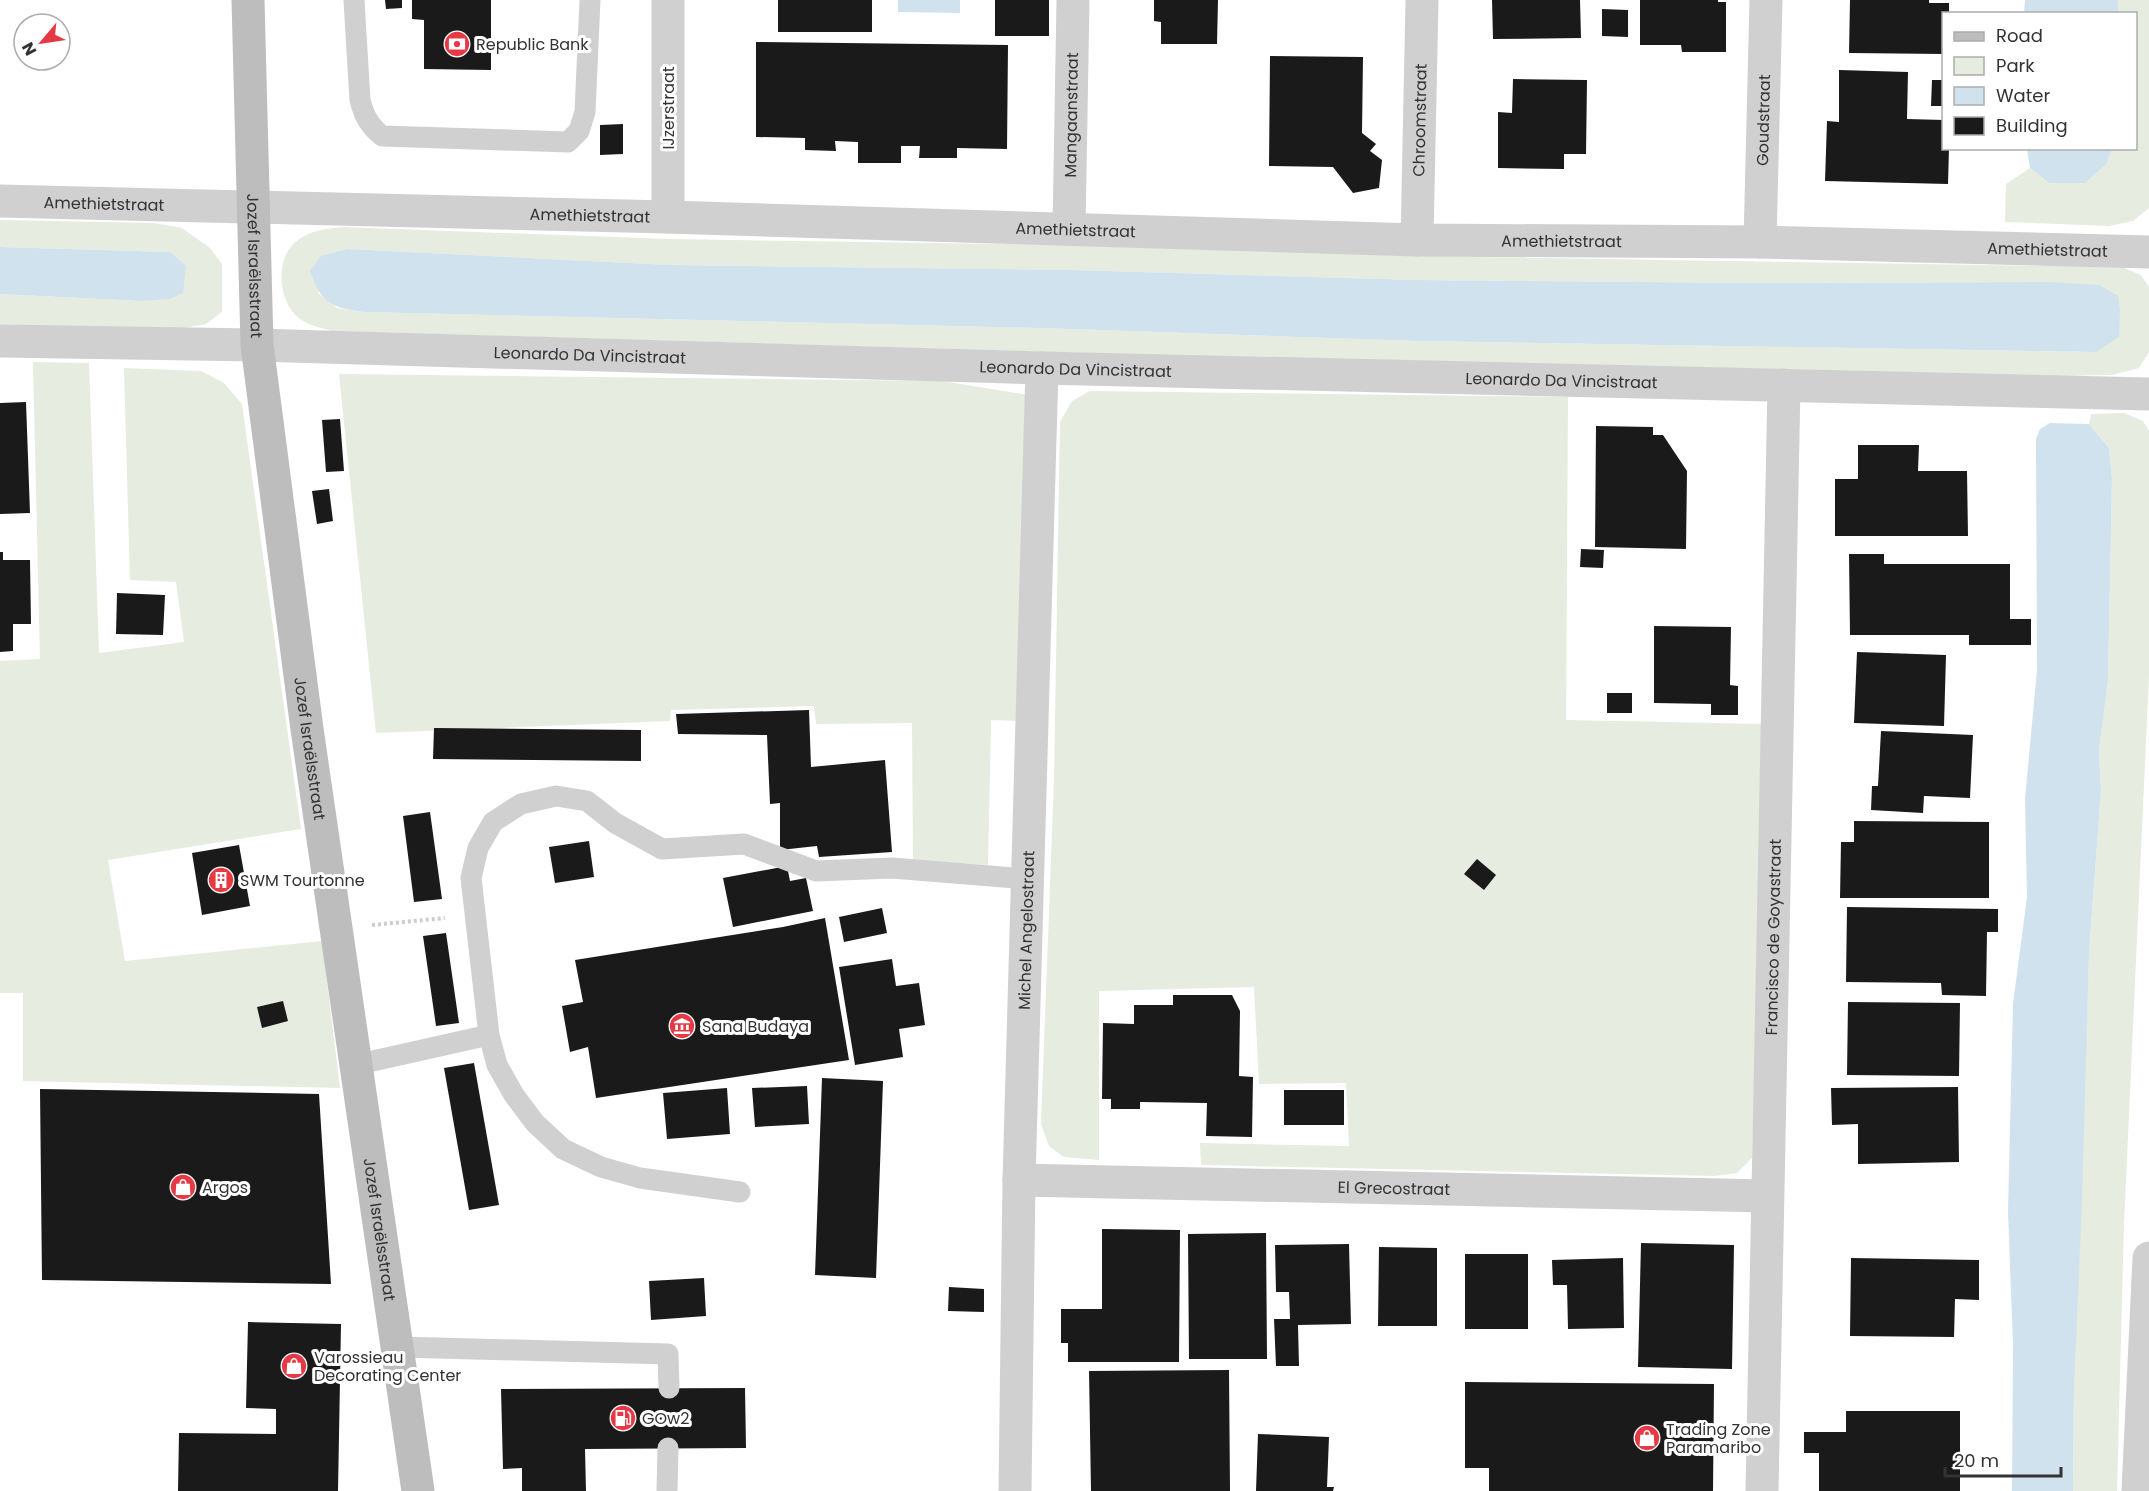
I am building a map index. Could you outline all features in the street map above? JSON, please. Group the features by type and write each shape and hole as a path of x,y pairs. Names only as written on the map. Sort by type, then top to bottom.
{"street":[{"name":"Jozef Israëlsstraat","path":"248,0 257,345 307,729 355,1065 399,1347 418,1491"},
{"name":"IJzerstraat","path":"668,0 668,217"},
{"name":"Mangaanstraat","path":"1069,229 1073,0"},
{"name":"Chroomstraat","path":"1417,240 1422,0"},
{"name":"Goudstraat","path":"1760,242 1766,0"},
{"name":"Amethietstraat","path":"0,201 668,217 1417,240 1760,242 2149,252"},
{"name":"Leonardo Da Vincistraat","path":"0,341 257,345 1042,368 2149,394"},
{"name":"Michel Angelostraat","path":"1015,1491 1019,1180 1042,368"},
{"name":"Francisco de Goyastraat","path":"1762,1491 1784,385"},
{"name":"El Grecostraat","path":"1019,1180 1767,1196"},
{"path":"2138,1491 2149,1258"}],"lane":[{"path":"354,0 360,100 363,113 371,127 382,136 568,142 579,131 585,112 590,0"},
{"path":"740,1192 640,1178 601,1167 563,1149 535,1123 514,1095 497,1065 489,1035 471,878 478,848 493,822 521,804 556,796 587,801 615,823 662,849 744,844 816,871 892,868 1028,879"},
{"path":"355,1065 489,1035"},
{"path":"399,1347 668,1354 669,1388"},
{"path":"667,1491 668,1448"}],"path":[{"path":"336,929 475,914"}],"green space":[{"path":"2118,0 2149,0 2149,208 2133,221 2109,226 2005,222 2006,184 2030,168 2049,183 2107,163 2112,150 2137,150 2137,12 2118,12"},
{"path":"0,220 154,223 182,228 210,248 222,264 222,312 206,324 172,330 0,325 0,294 140,301 170,252 0,247"},
{"path":"342,227 669,239 1070,245 1418,256 2122,267 2141,275 2149,287 2149,352 2139,368 2112,375 2052,376 1432,363 332,331 300,319 292,311 284,294 282,274 286,255 298,240 314,232","holes":["348,249 670,265 1071,270 1417,280 1760,283 2050,282 2096,352 1417,341 1040,328 364,312 337,308 318,293"]},
{"path":"33,362 89,363 99,653 184,642 176,582 130,580 124,368 201,371 224,383 242,404 301,829 108,860 125,961 322,941 340,1088 23,1081 23,993 0,993 0,661 40,659"},
{"path":"339,374 942,381 1029,395 1019,721 991,720 988,865 913,860 912,723 816,724 814,706 671,710 670,721 376,733"},
{"path":"1090,391 1568,397 1566,720 1764,724 1752,1158 1737,1173 1715,1176 1201,1165 1200,1143 1349,1146 1346,1083 1259,1084 1254,987 1099,991 1099,1160 1064,1157 1049,1146 1041,1124 1054,780 1060,422 1072,401"},
{"path":"2124,413 2143,421 2149,431 2149,675 2124,1224 2117,1491 2073,1491 2074,1391 2089,954 2101,790 2099,751 2108,679 2112,479 2109,448 2089,424 2091,414"}],"water":[{"path":"898,0 960,0 960,13 898,12"},
{"path":"2025,0 2118,0 2118,12 2024,12"},
{"path":"2027,150 2112,150 2107,163 2085,183 2049,183 2030,168"},
{"path":"0,247 170,252 186,266 183,293 169,299 140,301 0,294"},
{"path":"348,249 670,265 1071,270 1417,280 1760,283 2050,282 2099,285 2118,296 2119,337 2096,352 1417,341 1040,328 364,312 335,306 329,302 319,291 310,271 321,256"},
{"path":"2050,423 2089,424 2109,448 2112,479 2108,680 2099,751 2101,790 2089,954 2074,1391 2073,1491 2012,1491 2013,1345 2008,1211 2013,1004 2027,897 2025,799 2037,670 2036,439 2040,429"}],"building":[{"path":"385,0 402,0 402,8 386,9"},
{"name":"Republic Bank","path":"412,0 491,0 491,70 424,69 424,20 412,19"},
{"path":"778,0 872,0 872,32 778,32"},
{"path":"995,0 1049,0 1049,36 995,36"},
{"path":"1154,0 1218,0 1217,44 1161,44 1161,22 1154,21"},
{"path":"1492,0 1580,0 1581,38 1493,39"},
{"path":"1640,0 1718,0 1718,2 1726,2 1726,52 1682,52 1681,45 1640,45"},
{"path":"1850,0 1929,0 1929,3 1949,3 1949,12 1942,12 1942,54 1849,53"},
{"path":"1602,9 1628,10 1628,37 1602,36"},
{"path":"756,42 1008,45 1007,149 957,148 957,158 919,158 920,146 901,146 901,163 858,163 858,142 835,141 836,151 805,150 805,138 756,137"},
{"path":"1270,56 1363,57 1362,133 1376,144 1370,151 1382,160 1379,188 1353,193 1333,167 1269,166"},
{"path":"1839,70 1908,72 1907,119 1942,120 1942,150 1949,150 1948,184 1825,181 1827,121 1839,122"},
{"path":"1513,79 1587,80 1586,154 1564,154 1564,169 1498,168 1498,112 1512,113"},
{"path":"1932,80 1942,80 1942,106 1931,106"},
{"path":"623,124 623,154 600,155 600,125"},
{"path":"26,402 30,513 0,514 0,403"},
{"path":"340,419 344,471 326,472 322,420"},
{"path":"1596,426 1653,427 1653,435 1663,435 1687,471 1686,549 1595,547"},
{"path":"1858,445 1919,445 1918,471 1967,471 1968,536 1835,536 1835,479 1858,479"},
{"path":"329,489 333,521 317,524 312,491"},
{"path":"1581,549 1604,550 1603,568 1580,567"},
{"path":"0,552 3,552 3,560 30,560 31,624 13,624 13,651 0,652"},
{"path":"1849,554 1884,554 1884,564 2010,564 2010,619 2031,619 2031,645 1969,645 1969,635 1850,635"},
{"path":"117,593 165,595 163,635 116,634"},
{"path":"1654,626 1731,627 1730,685 1738,686 1738,715 1711,715 1711,704 1654,703"},
{"path":"1857,652 1946,655 1944,726 1854,723"},
{"path":"1607,693 1632,693 1632,713 1607,713"},
{"path":"809,710 811,767 885,760 892,852 819,857 817,846 780,850 780,803 770,804 767,735 678,734 676,714"},
{"path":"434,728 641,730 641,761 433,759"},
{"path":"1881,731 1973,735 1970,798 1924,796 1923,813 1871,810 1872,786 1878,786"},
{"path":"430,812 442,899 414,902 403,816"},
{"path":"1854,821 1989,822 1989,898 1840,898 1841,842 1854,842"},
{"path":"589,841 594,877 555,883 549,847"},
{"name":"SWM Tourtonne","path":"239,845 250,906 202,915 192,853"},
{"path":"1477,859 1496,875 1484,890 1464,874"},
{"path":"787,866 790,881 806,878 813,911 733,927 723,878"},
{"path":"1847,907 1998,909 1998,932 1987,932 1986,996 1942,995 1941,983 1846,982"},
{"path":"882,908 887,933 844,942 839,917"},
{"name":"Sana Budaya","path":"825,918 849,1060 596,1098 588,1047 570,1052 562,1006 583,1002 575,960 783,927"},
{"path":"446,933 459,1023 436,1026 423,936"},
{"path":"892,959 896,986 919,983 925,1025 899,1029 903,1057 855,1065 839,967"},
{"path":"1173,995 1232,995 1240,1011 1239,1076 1253,1077 1252,1137 1206,1136 1207,1103 1140,1102 1140,1109 1111,1109 1111,1099 1102,1099 1103,1023 1134,1024 1134,1005 1173,1005"},
{"path":"283,1001 288,1021 262,1028 257,1007"},
{"path":"1848,1002 1960,1003 1959,1076 1847,1075"},
{"path":"474,1063 499,1205 469,1210 444,1068"},
{"path":"822,1078 883,1081 876,1278 815,1275"},
{"path":"807,1086 809,1124 755,1127 752,1088"},
{"path":"1958,1087 1959,1162 1858,1164 1858,1124 1832,1125 1831,1088"},
{"path":"727,1088 730,1134 667,1139 663,1093"},
{"name":"Argos","path":"40,1089 319,1094 331,1284 42,1280"},
{"path":"1284,1090 1344,1090 1344,1125 1284,1125"},
{"path":"1102,1229 1180,1230 1179,1362 1068,1362 1068,1343 1061,1343 1061,1309 1102,1309"},
{"path":"1266,1233 1267,1359 1189,1359 1188,1234"},
{"path":"1641,1243 1734,1245 1732,1369 1638,1367"},
{"path":"1349,1244 1351,1324 1298,1325 1299,1366 1276,1366 1274,1319 1290,1319 1289,1292 1276,1292 1275,1245"},
{"path":"1379,1247 1437,1248 1437,1326 1378,1326"},
{"path":"1465,1254 1528,1254 1528,1329 1465,1329"},
{"path":"1623,1258 1624,1328 1568,1329 1567,1285 1553,1285 1552,1260"},
{"path":"1851,1258 1979,1260 1979,1300 1955,1299 1954,1337 1850,1336"},
{"path":"704,1278 706,1316 651,1320 649,1281"},
{"path":"949,1287 984,1289 984,1312 948,1311"},
{"name":"Varossieau Decorating Center","path":"248,1322 341,1324 338,1491 178,1491 179,1433 276,1434 276,1409 246,1408"},
{"path":"1229,1370 1230,1491 1091,1491 1089,1371"},
{"path":"1465,1382 1714,1384 1713,1491 1489,1491 1489,1468 1465,1468"},
{"name":"GOw2","path":"745,1388 746,1448 585,1449 586,1491 522,1491 522,1468 503,1469 501,1389"},
{"path":"1846,1411 1960,1411 1960,1491 1819,1491 1819,1453 1804,1453 1804,1432 1846,1432"},
{"path":"1258,1434 1329,1437 1327,1487 1334,1487 1333,1491 1256,1491"}],"place":[{"name":"Republic Bank","path":"457,44"},
{"name":"SWM Tourtonne","path":"221,880"},
{"name":"Sana Budaya","path":"682,1026"},
{"name":"Argos","path":"183,1187"},
{"name":"Varossieau Decorating Center","path":"294,1366"},
{"name":"GOw2","path":"623,1418"},
{"name":"Trading Zone Paramaribo","path":"1647,1438"}]}
